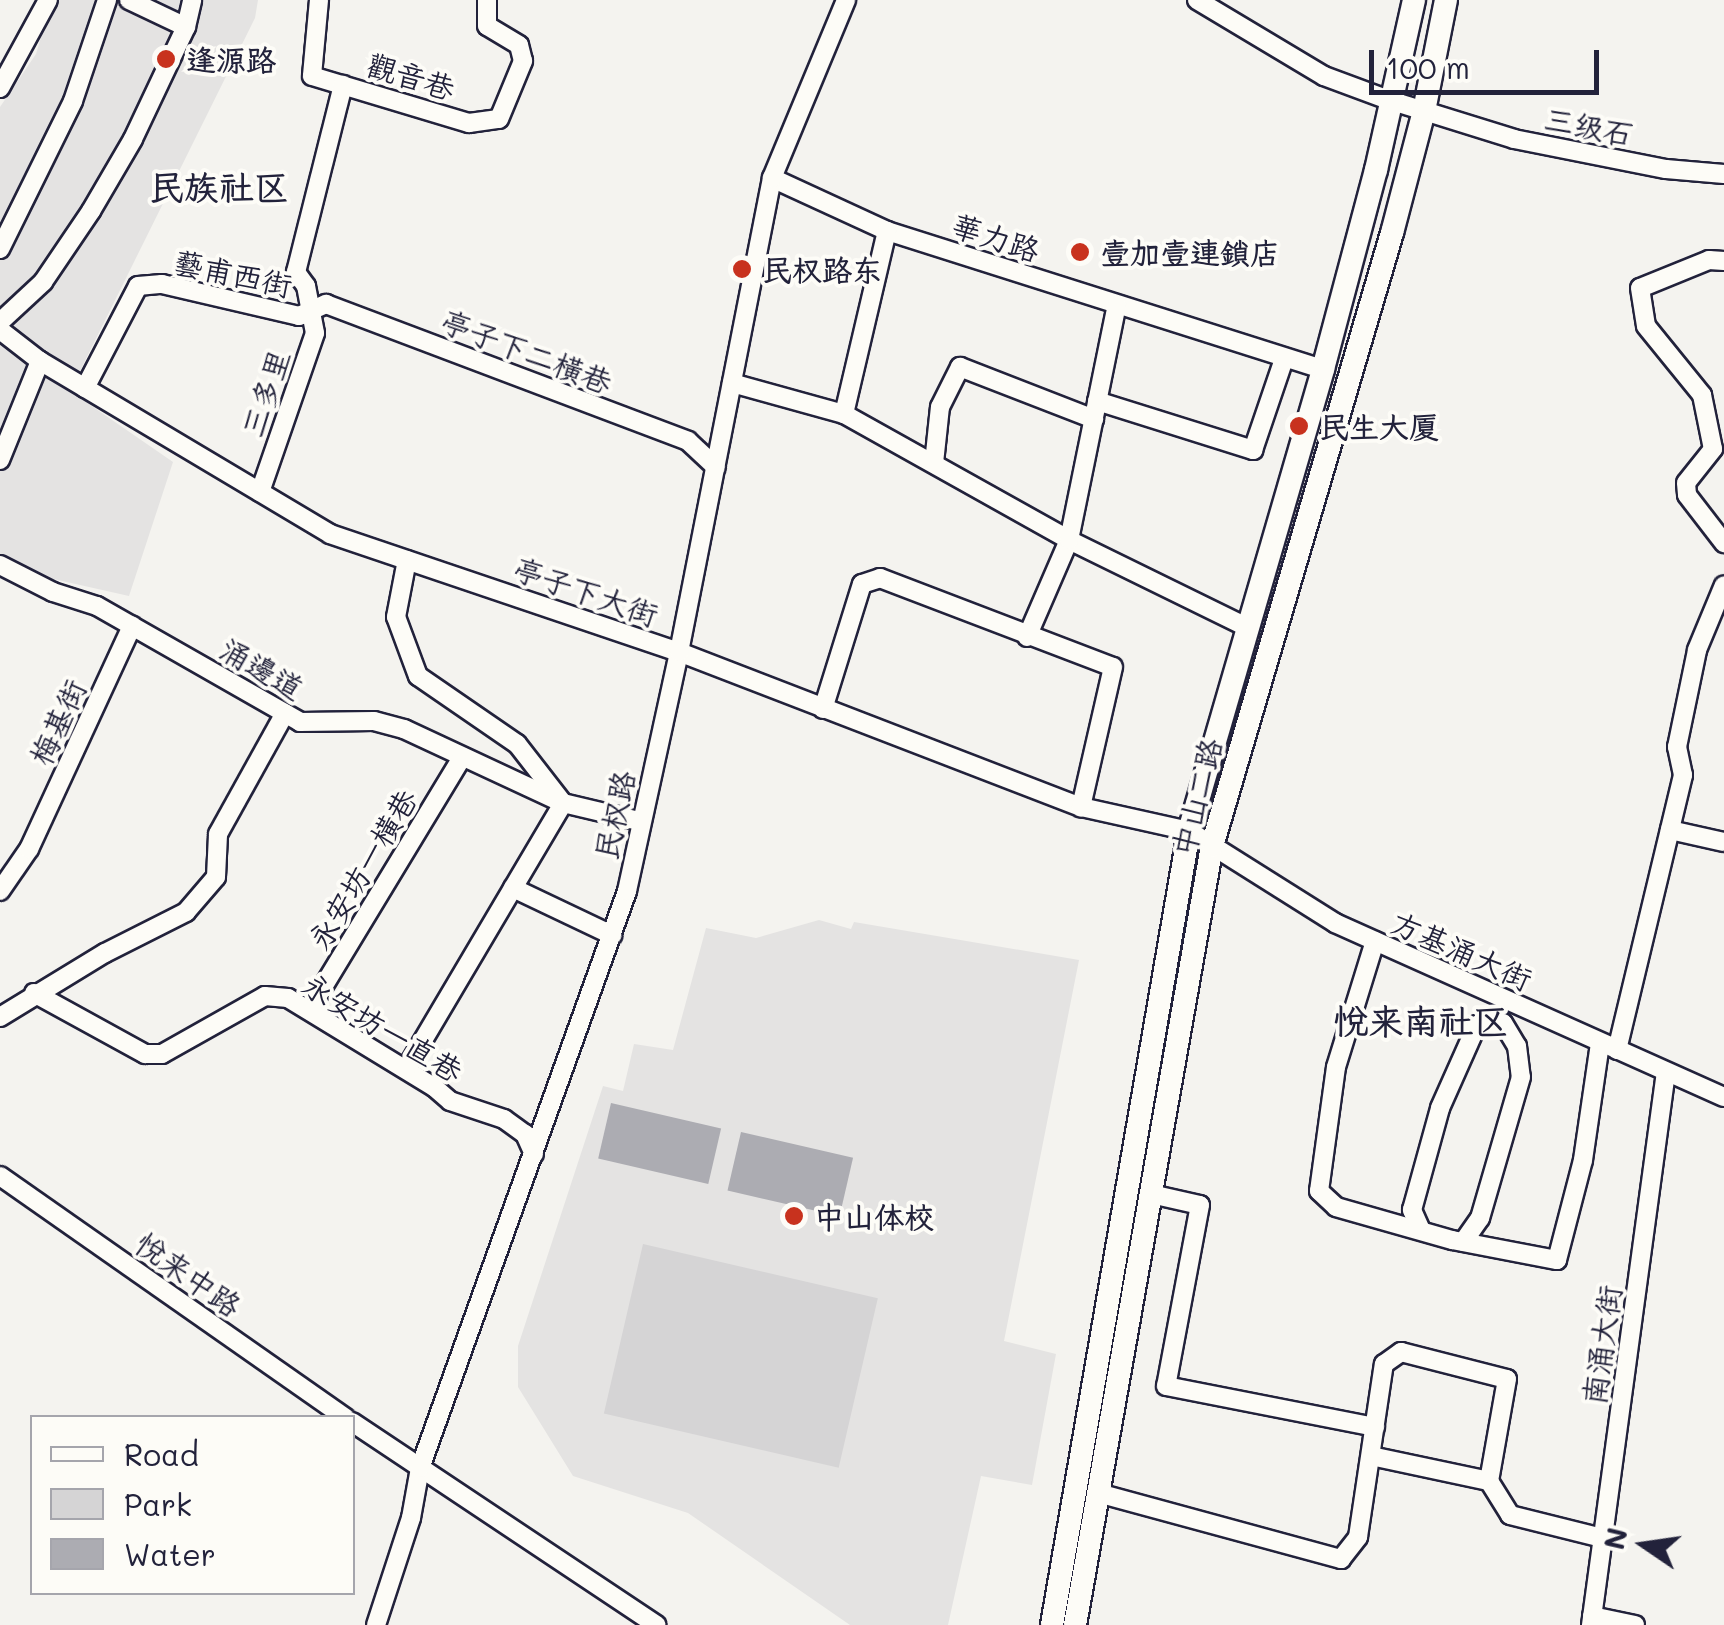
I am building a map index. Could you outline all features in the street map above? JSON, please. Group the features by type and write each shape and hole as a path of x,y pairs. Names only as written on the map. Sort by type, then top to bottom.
{"main road":[{"name":"中山二路","path":"1052,1625 1189,832 1323,369 1376,170 1414,0"},
{"name":"中山二路","path":"1075,1625 1212,846 1424,111 1446,0"}],"street":[{"path":"0,88 48,0"},
{"path":"0,249 74,101 107,0"},
{"path":"129,0 186,27"},
{"path":"0,322 43,282 91,211 133,139 186,27 192,0"},
{"path":"311,310 306,286 296,272 343,84 312,76 320,0"},
{"name":"觀音巷","path":"343,84 469,124 499,118 522,61 519,45 487,26 487,0"},
{"name":"民权路","path":"376,1625 411,1518 418,1470 627,891 639,821 679,652 772,178 846,0"},
{"name":"三级石","path":"1197,0 1324,76 1389,100 1514,140 1724,174"},
{"path":"1694,171 1724,190"},
{"name":"華力路","path":"772,178 887,231 1323,369"},
{"path":"844,414 887,231"},
{"path":"1724,261 1709,260 1640,288 1646,326 1702,395 1713,449 1686,483 1687,495 1724,543"},
{"name":"藝甫西街","path":"86,388 138,286 162,284 299,316 311,310"},
{"name":"亭子下二橫巷","path":"311,310 326,304 688,441 716,467"},
{"path":"1026,636 1068,540 1117,305"},
{"name":"三多里","path":"260,492 315,333 311,310"},
{"name":"亭子下大街","path":"0,330 40,361 330,534 679,652 1081,807 1189,832"},
{"path":"934,463 940,408 960,367 1096,410 1253,450 1284,359"},
{"path":"0,460 40,361"},
{"path":"732,383 844,414 1068,540 1249,628"},
{"path":"406,1069 563,803 517,744 418,676 396,617 407,560"},
{"name":"涌邊道","path":"0,565 132,626 300,722 374,721 404,729 563,803 639,821"},
{"path":"823,709 862,584 880,578 1113,667 1081,807"},
{"path":"1374,941 1336,1067 1319,1191 1336,1207 1463,1242 1557,1260 1609,1046 1683,775 1677,747 1697,650 1724,585"},
{"name":"梅基街","path":"0,891 29,849 132,626"},
{"path":"0,1018 34,993 186,912 216,877 218,834 285,714"},
{"name":"永安坊一橫巷","path":"309,1010 462,756"},
{"path":"1670,830 1724,842"},
{"name":"方基涌大街","path":"1189,832 1335,923 1724,1097"},
{"path":"513,888 612,934"},
{"name":"永安坊一直巷","path":"34,993 145,1054 162,1054 265,996 288,998 406,1069 450,1101 504,1119 526,1134 534,1154"},
{"path":"1503,1023 1511,1002"},
{"path":"1463,1242 1480,1218 1521,1077 1517,1046 1503,1023"},
{"path":"1420,1228 1412,1210 1440,1108 1477,1025 1503,1023"},
{"name":"南涌大街","path":"1591,1621 1666,1072"},
{"name":"悦来中路","path":"0,1176 342,1415"},
{"path":"1151,1194 1200,1205 1166,1386 1375,1427"},
{"path":"1098,1493 1342,1559 1358,1537 1384,1364 1401,1352 1506,1378 1489,1481 1510,1516 1602,1538"},
{"path":"355,1424 643,1625"},
{"path":"1370,1456 1489,1481"},
{"path":"418,1470 656,1625"},
{"path":"1591,1621 1635,1625"}],"shaded area":[{"path":"52,0 258,0 255,18 70,391 173,462 129,596 0,567 0,107 36,54"},
{"name":"中山体校","path":"819,920 851,929 854,922 1079,960 1004,1341 1056,1354 1032,1485 981,1476 948,1625 850,1625 688,1513 573,1476 518,1387 518,1346 603,1086 623,1091 634,1044 673,1050 706,928 756,938"}],"green space":[{"path":"643,1244 878,1298 839,1468 604,1414"}],"water":[{"path":"611,1103 721,1128 708,1184 598,1159"},
{"path":"741,1132 853,1158 840,1216 728,1190"}],"place":[{"name":"逢源路","path":"166,59"},
{"name":"壹加壹連鎖店","path":"1080,252"},
{"name":"民权路东","path":"742,269"},
{"name":"民生大厦","path":"1299,426"},
{"name":"中山体校","path":"794,1216"}],"district":[{"name":"民族社区","path":"219,186"},
{"name":"悦来南社区","path":"1421,1020"}]}
